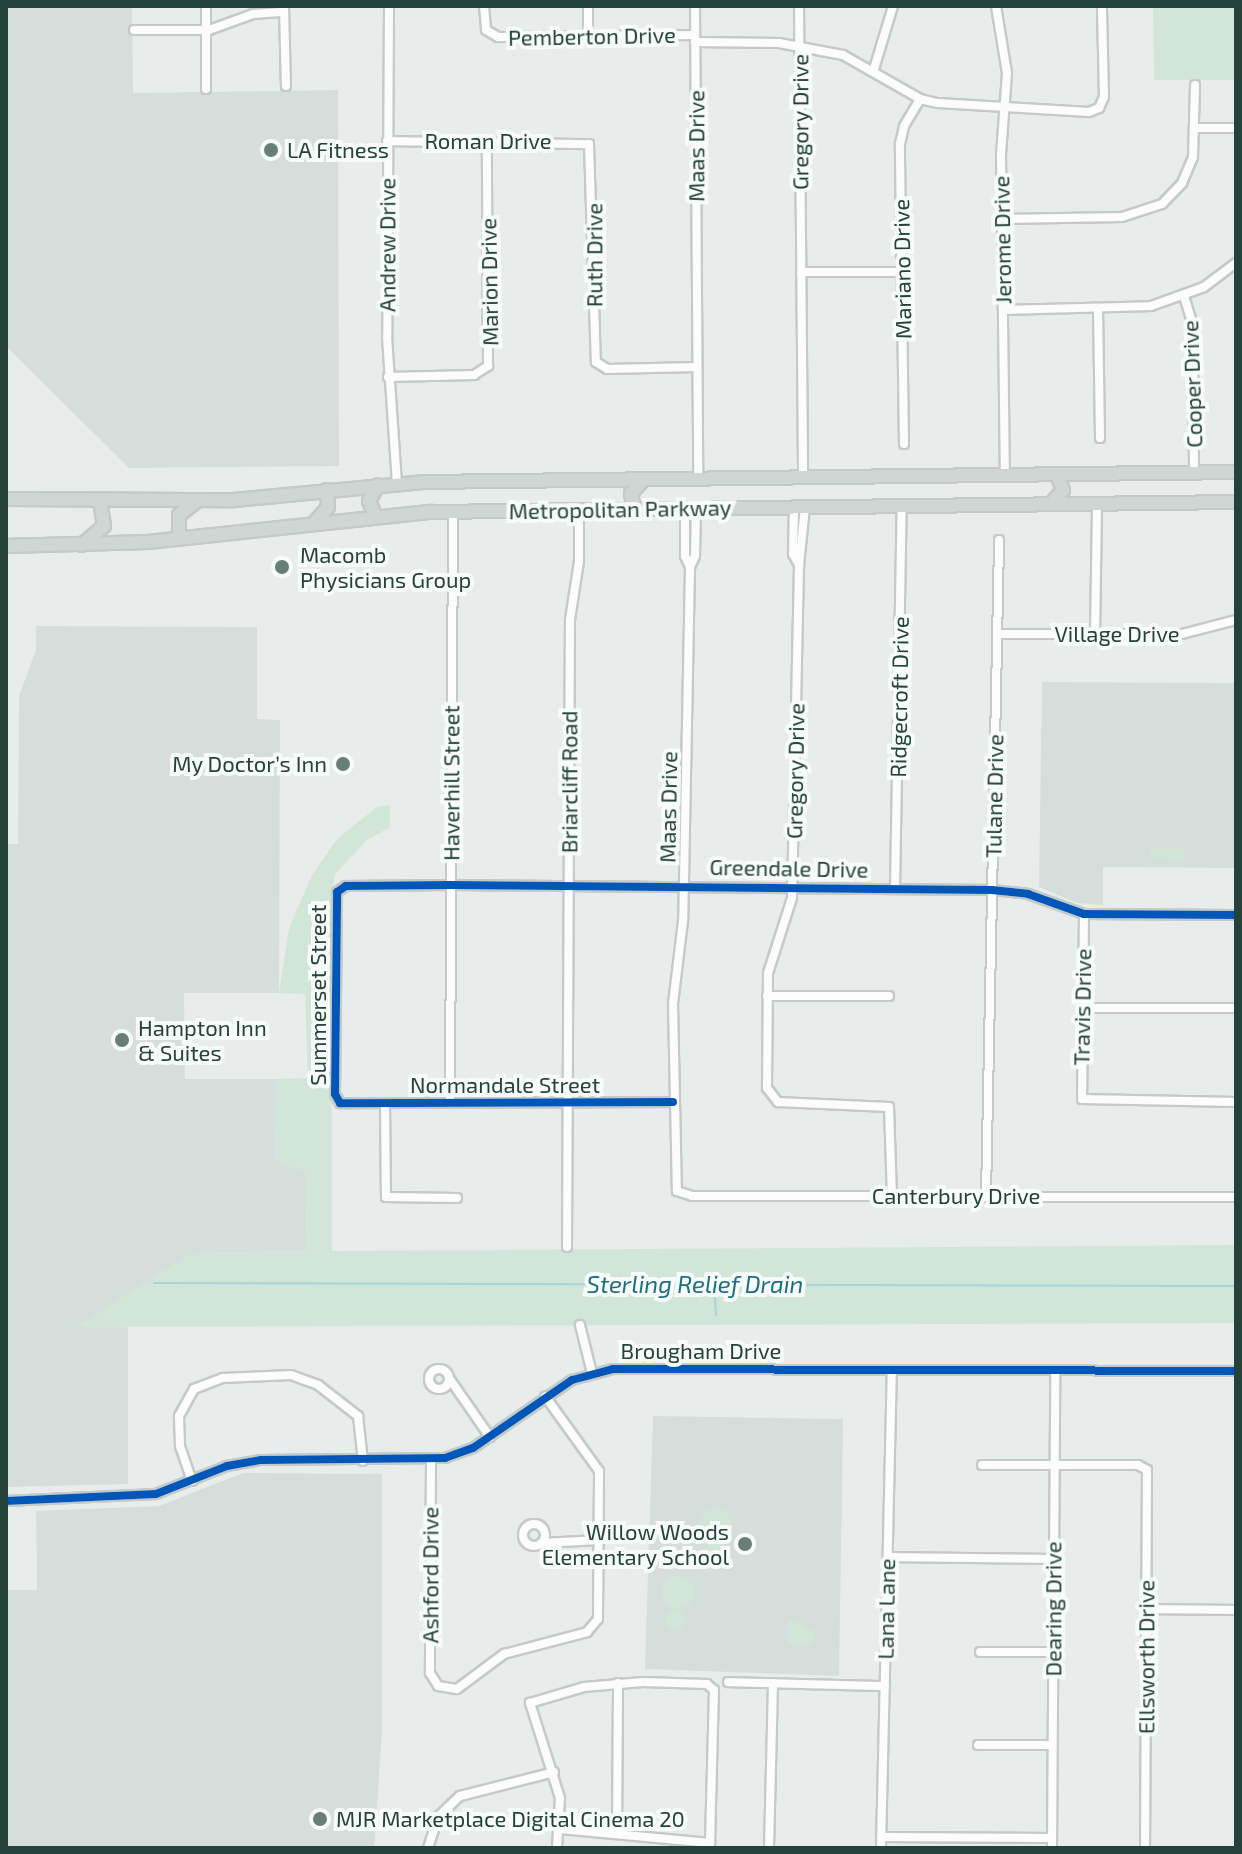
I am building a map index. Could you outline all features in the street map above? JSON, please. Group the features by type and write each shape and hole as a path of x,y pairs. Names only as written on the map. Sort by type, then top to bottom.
{"main road":[{"name":"Metropolitan Parkway","path":"6,499 197,501 397,482 1236,472"},
{"path":"1051,504 1063,490 1057,474"},
{"path":"634,509 631,493 644,479"},
{"path":"375,515 369,501 378,485"},
{"path":"316,521 328,507 327,490"},
{"path":"82,545 104,526 100,500"},
{"path":"179,539 179,515 197,501"},
{"name":"Metropolitan Parkway","path":"6,546 179,539 316,521 453,511 1236,502"}],"street":[{"path":"206,6 206,89"},
{"name":"Andrew Drive","path":"389,6 388,377 396,420 397,482"},
{"name":"Pemberton Drive","path":"484,6 490,34 695,38 799,45 843,55 874,69 920,99 1082,113 1099,108 1104,92 1102,6"},
{"path":"588,6 588,35"},
{"name":"Maas Drive","path":"695,6 698,479"},
{"name":"Gregory Drive","path":"799,6 803,478"},
{"path":"874,69 893,6"},
{"name":"Jerome Drive","path":"996,6 1007,73 1002,219 1005,475"},
{"path":"134,30 206,30 253,14 284,9 286,86"},
{"path":"1002,219 1122,217 1150,210 1172,196 1187,176 1196,128 1195,85"},
{"name":"Mariano Drive","path":"904,444 900,144 904,126 920,99"},
{"path":"1196,128 1236,128"},
{"name":"Roman Drive","path":"387,141 589,144"},
{"name":"Marion Drive","path":"388,377 474,375 488,366 487,141"},
{"name":"Ruth Drive","path":"589,144 598,366 697,367"},
{"path":"1003,310 1142,307 1184,296 1236,263"},
{"path":"801,272 902,272"},
{"name":"Cooper Drive","path":"1184,296 1194,339 1194,473"},
{"path":"1098,309 1100,438"},
{"path":"1095,635 1097,503"},
{"name":"Ridgecroft Drive","path":"895,888 902,506"},
{"name":"Gregory Drive","path":"800,507 793,554 799,565 792,886 787,919 769,962 769,1096 783,1103 889,1107 892,1196"},
{"name":"Briarcliff Road","path":"567,1247 570,612 579,561 579,509"},
{"name":"Maas Drive","path":"677,1191 673,1102 674,987 684,884 690,567 685,556 691,509"},
{"name":"Haverhill Street","path":"450,1103 453,511"},
{"name":"Tulane Drive","path":"986,1196 999,540"},
{"name":"Village Drive","path":"997,634 1190,634 1236,620"},
{"name":"Greendale Drive","path":"339,889 684,884 992,890 1028,894 1084,914 1236,915"},
{"name":"Summerset Street","path":"337,1101 339,889"},
{"name":"Travis Drive","path":"1084,914 1082,1099 1236,1102"},
{"path":"767,996 889,996"},
{"path":"1083,1008 1236,1008"},
{"name":"Normandale Street","path":"337,1101 385,1104 673,1102"},
{"path":"385,1104 386,1197 457,1198"},
{"name":"Canterbury Drive","path":"677,1191 692,1196 1236,1197"},
{"path":"580,1325 592,1373"},
{"path":"452,1388 430,1384 430,1374 441,1370 449,1378 452,1388 490,1437"},
{"name":"Lana Lane","path":"881,1848 892,1370"},
{"name":"Dearing Drive","path":"1052,1843 1055,1370"},
{"name":"Brougham Drive","path":"6,1501 144,1496 242,1462 431,1461 461,1453 490,1437 545,1396 592,1373 1236,1371"},
{"path":"192,1481 180,1446 179,1416 194,1389 223,1378 291,1375 318,1385 358,1416 363,1461"},
{"path":"442,1388 449,1378"},
{"path":"545,1396 599,1471 600,1540 547,1539"},
{"name":"Ashford Drive","path":"431,1461 430,1666 438,1686 466,1686 512,1650 593,1629 598,1619 600,1540"},
{"path":"982,1465 1054,1466"},
{"name":"Ellsworth Drive","path":"1054,1466 1145,1467 1145,1848"},
{"path":"888,1557 1053,1559"},
{"path":"1146,1609 1236,1610"},
{"path":"980,1652 1053,1652"},
{"path":"728,1682 885,1686"},
{"path":"617,1834 618,1683"},
{"path":"557,1848 560,1829 554,1772 530,1703 544,1695 618,1683 711,1686 710,1845 560,1829"},
{"path":"769,1848 773,1683"},
{"path":"978,1745 1052,1745"},
{"path":"428,1848 438,1817 460,1796 554,1772"},
{"path":"881,1837 1052,1843"}],"shaded area":[{"path":"6,6 132,6 133,93 338,90 339,466 129,468 6,346"},
{"path":"36,626 257,627 257,719 280,720 279,993 184,993 185,1079 277,1079 275,1159 307,1173 306,1251 193,1253 78,1327 128,1327 128,1484 6,1487 6,844 18,844 19,696 36,650"},
{"path":"1042,682 1236,683 1236,868 1103,867 1103,905 1077,903 1039,887"},
{"name":"Willow Woods Elementary School","path":"653,1416 843,1419 839,1676 645,1669"},
{"path":"243,1473 382,1474 382,1732 374,1848 6,1848 6,1590 37,1590 36,1511 159,1506"}],"green space":[{"path":"1153,6 1236,6 1236,80 1154,80"},
{"name":"Sterling Relief Drain","path":"390,805 390,827 367,840 335,874 332,892 332,1251 1236,1245 1236,1323 76,1327 193,1253 306,1251 307,1173 275,1159 277,1079 308,1078 305,994 279,993 289,928 312,875 337,839 377,807"},
{"path":"1150,849 1184,849 1184,860 1150,859"},
{"path":"715,1508 726,1513 731,1524 726,1535 715,1540 704,1535 699,1524 704,1513"},
{"path":"716,1542 723,1545 726,1552 723,1559 716,1562 709,1559 706,1552 709,1545"},
{"path":"678,1576 689,1581 694,1592 689,1603 678,1608 667,1603 662,1592 667,1581"},
{"path":"675,1610 682,1613 685,1620 682,1627 675,1630 668,1627 665,1620 668,1613"},
{"path":"794,1620 814,1632 812,1645 787,1644 788,1621"}],"waterway":[{"name":"Sterling Relief Drain","path":"154,1283 1236,1286"},
{"path":"714,1285 716,1315"}],"cycle path":[{"path":"673,1102 340,1103 335,1094 337,892 346,886 451,885 992,890 1028,894 1084,914 1236,915"},
{"path":"6,1501 156,1494 227,1466 261,1460 445,1458 473,1448 572,1380 613,1369 1236,1371"}],"place":[{"name":"LA Fitness","path":"271,150"},
{"name":"Macomb Physicians Group","path":"282,567"},
{"name":"My Doctor’s Inn","path":"343,764"},
{"name":"Hampton Inn & Suites","path":"122,1040"},
{"name":"Willow Woods Elementary School","path":"745,1544"},
{"name":"MJR Marketplace Digital Cinema 20","path":"320,1819"}]}
